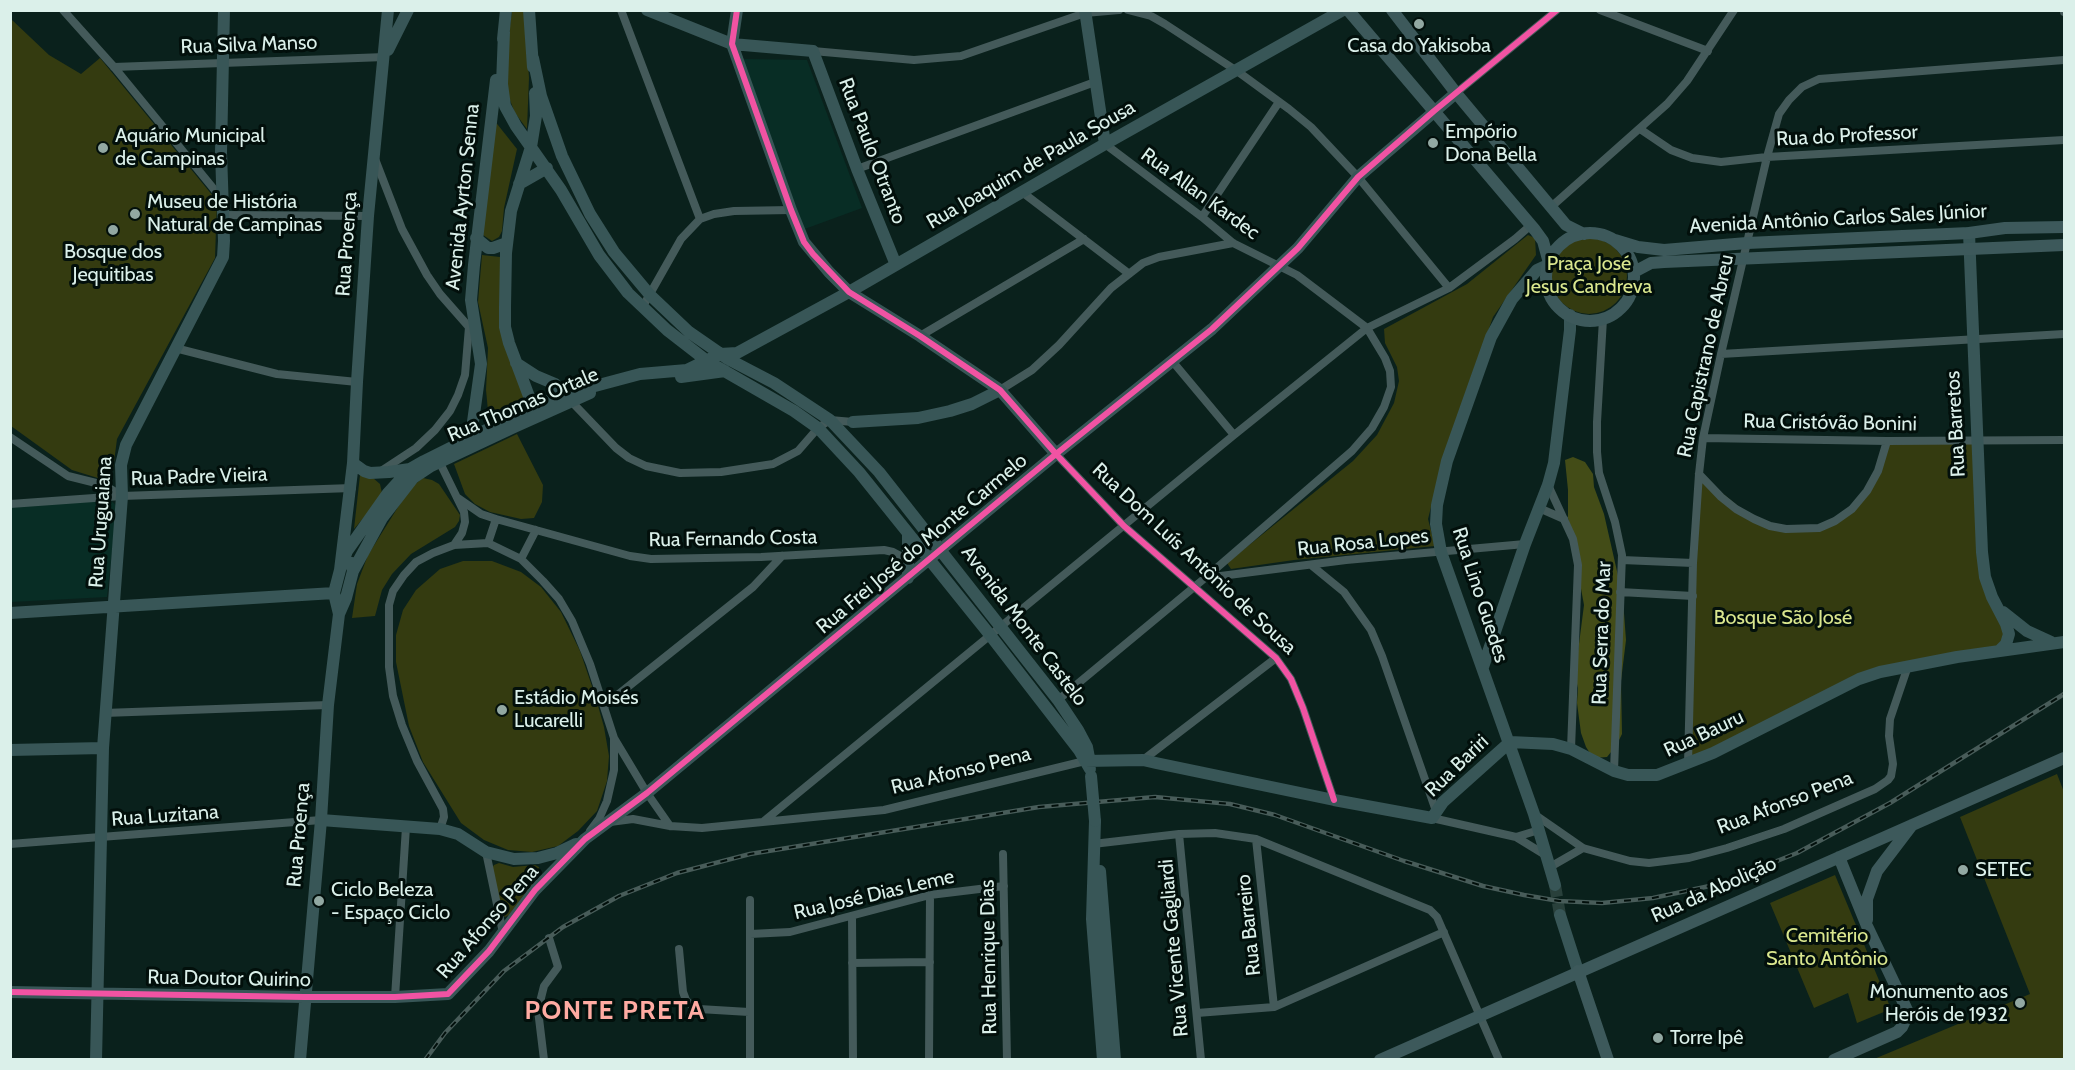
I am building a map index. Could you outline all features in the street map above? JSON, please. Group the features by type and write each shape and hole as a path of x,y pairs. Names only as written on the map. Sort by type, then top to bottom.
{"main road":[{"name":"Rua Uruguaiana","path":"96,1059 104,713 122,496 121,465 126,445 223,257 224,10"},
{"name":"Rua Proença","path":"300,1059 321,820 328,705 339,614 346,598 368,216 388,10"},
{"path":"385,57 408,10"},
{"name":"Avenida Ayrton Senna","path":"506,10 503,100 516,126 531,147"},
{"path":"530,10 536,116 531,147 511,211 507,243 505,327 533,407"},
{"path":"647,10 732,44 813,51"},
{"name":"Rua Dom Luís Antônio de Sousa","path":"737,10 732,44 791,210 809,248 849,292 1000,390 1056,454"},
{"path":"1346,10 1531,225 1543,241 1549,264"},
{"name":"Rua Joaquim de Paula Sousa","path":"736,358 1105,144 1346,10"},
{"path":"1392,10 1456,93 1566,225 1584,234"},
{"path":"1085,12 1105,144"},
{"name":"Avenida Ayrton Senna","path":"471,436 481,364 472,327 471,300 476,238 490,120 504,32"},
{"name":"Rua Paulo Otranto","path":"813,51 896,265"},
{"name":"Avenida Monte Castelo","path":"533,58 541,96 552,131 575,184 614,252 650,295 689,332 720,354 736,358 830,420 879,472 1058,700 1087,747 1095,835"},
{"name":"Rua Frei José do Monte Carmelo","path":"607,822 647,793 1056,454 1212,329 1280,266 1358,177 1456,93"},
{"name":"Avenida Monte Castelo","path":"531,147 547,168 599,255 642,308 707,361 794,411 818,428 859,472 990,635 1089,766"},
{"path":"519,184 547,168"},
{"name":"Avenida Antônio Carlos Sales Júnior","path":"1614,240 1638,247 1664,250 1747,243 1969,233 2006,228 2064,228"},
{"name":"Rua Barretos","path":"1969,233 1982,552 1985,577 2009,634 2006,644 2000,650"},
{"path":"1584,234 1605,236 1614,240 1627,254 1634,272 1634,284 1630,296 1618,310 1603,319 1578,320 1559,308 1549,292 1547,282 1549,264 1554,252 1562,243 1584,234"},
{"path":"476,238 488,248 507,243"},
{"name":"Avenida Antônio Carlos Sales Júnior","path":"1634,272 1641,267 1658,262 2064,245"},
{"name":"Rua Lino Guedes","path":"1549,264 1537,270 1518,292 1498,321 1491,337 1447,461 1437,505 1437,524 1441,552 1534,814 1554,885"},
{"path":"1483,667 1525,544 1548,485 1558,437 1570,315"},
{"name":"Rua Thomas Ortale","path":"352,545 387,494 410,469 445,449 533,407 640,374 687,370 720,354"},
{"path":"724,372 736,358"},
{"path":"516,363 536,376 555,384 567,398"},
{"name":"Rua Thomas Ortale","path":"346,571 394,501 413,478 440,463 567,398 639,380 724,372"},
{"path":"853,422 889,421 950,411 972,404 1000,390"},
{"path":"353,463 364,471 378,473 410,469"},
{"path":"378,473 387,494"},
{"name":"Rua Proença","path":"339,614 334,593 346,571 352,545 351,486"},
{"path":"908,533 908,578"},
{"path":"10,613 334,593"},
{"name":"Rua Barretos","path":"2000,609 2027,631 2059,642"},
{"path":"1468,625 1482,636 1488,638 1494,636"},
{"path":"1908,666 2059,642"},
{"name":"Rua Bauru","path":"1509,742 1553,744 1571,749 1614,771 1628,775 1657,776 1713,753 1859,679 1908,666"},
{"name":"Rua Bariri","path":"1434,815 1449,796 1509,742"},
{"path":"10,750 103,748"},
{"name":"Rua da Abolição","path":"1380,1059 2064,758"},
{"name":"Rua Afonso Pena","path":"1089,766 1143,760 1334,800 1434,815"},
{"path":"321,820 440,829 458,834 486,852 514,859 538,858 567,849 585,839"},
{"name":"Rua Afonso Pena","path":"447,994 489,951 536,890 585,839 607,822"},
{"path":"1867,926 1867,899 1872,882 1877,871 1913,824"},
{"path":"1095,835 1092,919 1103,1059"},
{"path":"1095,835 1115,1059"},
{"path":"1869,843 1879,846 1904,837"},
{"path":"1834,1059 1897,1032 1905,1022 1907,1010 1867,926 1839,857"},
{"path":"1560,915 1608,1059"},
{"name":"Rua Doutor Quirino","path":"10,992 304,997 395,997 447,994"}],"street":[{"path":"63,10 114,67 222,199"},
{"path":"621,10 700,219"},
{"path":"813,51 914,60 961,57 1085,12 1119,10"},
{"path":"1128,10 1150,16 1165,24 1237,71 1311,127 1358,177 1449,288"},
{"path":"1456,93 1557,10"},
{"path":"1600,10 1708,51"},
{"path":"1551,207 1667,104 1687,81 1734,10"},
{"name":"Rua Silva Manso","path":"114,67 385,57"},
{"name":"Rua Capistrano de Abreu","path":"1688,764 1693,563 1703,438 1767,157 1779,114 1802,87 1819,79 2064,60"},
{"path":"857,169 1095,82"},
{"path":"1202,217 1279,102"},
{"name":"Rua do Professor","path":"1640,129 1671,150 1692,158 1720,162 1767,157 2064,140"},
{"name":"Rua Allan Kardec","path":"1058,700 1352,451 1372,428 1384,407 1391,387 1390,371 1385,358 1367,328 1312,286 1280,266 1233,243 1105,144"},
{"path":"374,154 402,229 427,275 440,294 472,327 465,375 450,411 435,430 416,448 378,473"},
{"path":"1022,192 1128,273"},
{"path":"642,308 681,239 700,219 734,211 791,210"},
{"path":"224,215 368,216"},
{"path":"764,822 1367,328 1449,288 1531,225"},
{"path":"920,336 1084,239"},
{"path":"1000,390 1032,370 1059,345 1094,305 1128,273 1143,263 1159,257 1233,243"},
{"name":"Rua Serra do Mar","path":"1603,319 1597,422 1599,473 1615,522 1622,560 1614,771"},
{"path":"1721,354 2064,334"},
{"path":"176,348 276,374 357,382"},
{"path":"1173,362 1234,435"},
{"path":"567,398 616,448 629,458 653,468 680,473 721,472 773,464 798,451 818,428 830,420 853,422"},
{"path":"10,437 68,476 104,485 122,496"},
{"name":"Rua Cristóvão Bonini","path":"1703,438 1887,441 2064,440"},
{"path":"1699,474 1721,497 1754,519 1770,526 1786,529 1819,528 1835,521 1852,509 1867,490 1878,471 1887,441"},
{"path":"440,463 445,449"},
{"name":"Rua Dom Luís Antônio de Sousa","path":"1056,454 1124,526 1276,658 1291,680 1303,708 1334,800"},
{"name":"Rua Fernando Costa","path":"440,463 464,512 465,522 462,533 454,545"},
{"path":"1548,485 1573,539 1578,565 1571,749"},
{"name":"Rua Padre Vieira","path":"10,504 122,496 351,486"},
{"name":"Rua Fernando Costa","path":"458,498 482,514 496,519 630,556 651,559 782,556 884,550 909,560"},
{"path":"1539,508 1565,519"},
{"path":"488,543 496,519"},
{"path":"520,559 536,530"},
{"path":"440,829 444,817 443,809 417,762 402,725 392,686 389,667 389,605 393,591 416,562 454,545 488,543 520,559 559,599 590,663 605,705 614,738 612,784 599,819 585,839"},
{"name":"Rua Rosa Lopes","path":"1204,578 1525,544"},
{"path":"605,705 753,587 782,556"},
{"path":"1622,560 1693,563"},
{"path":"1311,565 1344,592 1371,630 1382,656 1434,815"},
{"path":"1620,592 1693,596"},
{"path":"1143,760 1276,658"},
{"name":"Rua Afonso Pena","path":"1534,814 1583,848 1630,861 1649,862 1689,858 1784,829 1875,789 1891,776 1893,764 1889,736 1890,719 1908,666"},
{"path":"104,713 328,705"},
{"path":"614,738 670,826"},
{"name":"Rua Afonso Pena","path":"607,822 633,819 670,826 702,828 884,810 1089,766"},
{"name":"Rua Afonso Pena","path":"1434,815 1516,837 1549,862"},
{"name":"Rua Luzitana","path":"10,844 321,820"},
{"path":"395,997 406,827"},
{"name":"Rua Afonso Pena","path":"1516,837 1539,830"},
{"path":"1095,835 1215,832 1256,839 1435,914 1499,1059"},
{"name":"Rua Vicente Gagliardi","path":"1179,834 1201,1059"},
{"name":"Rua Barreiro","path":"1256,839 1274,1007"},
{"path":"1549,862 1583,848"},
{"path":"486,852 502,933"},
{"name":"Rua Henrique Dias","path":"1003,854 1007,1059"},
{"name":"Rua José Dias Leme","path":"750,934 790,932 930,895 1004,886"},
{"path":"930,895 930,1059"},
{"path":"750,900 750,1059"},
{"path":"852,916 853,1059"},
{"path":"1197,1013 1274,1007 1444,932"},
{"path":"544,1059 538,1010 544,986 558,967 549,938"},
{"path":"679,949 683,992 686,1000 692,1006 699,1009 749,1012"},
{"path":"852,963 930,962"}],"shaded area":[{"path":"743,59 807,60 862,208 802,230"},
{"path":"109,499 117,506 107,597 11,602 11,507"}],"green space":[{"path":"512,11 525,11 529,78 527,129 515,113 508,95 507,48"},
{"name":"Bosque dos Jequitibas","path":"11,19 49,55 81,74 100,58 217,201 215,258 117,439 113,470 101,479 72,470 11,426"},
{"path":"494,120 517,149 504,208 502,231 499,237 492,241 483,235"},
{"path":"1528,235 1535,238 1536,255 1493,317 1441,467 1428,519 1435,546 1294,560 1231,569 1227,563 1353,461 1377,435 1394,403 1399,381 1397,367 1385,343 1384,329 1467,284"},
{"name":"Praça José Jesus Candreva","path":"1589,238 1604,241 1616,249 1624,261 1627,276 1624,291 1616,303 1604,311 1589,314 1574,311 1562,303 1554,291 1551,276 1554,261 1562,249 1574,241"},
{"path":"482,255 500,257 500,309 527,403 489,421 486,390 488,348 478,302"},
{"path":"517,434 543,485 542,502 534,518 521,519 490,512 475,504 465,494 454,464"},
{"name":"Bosque São José","path":"1887,441 1977,441 1982,552 2006,644 1881,672 1688,764 1699,474 1754,519 1799,529 1835,521 1867,491"},
{"path":"1573,457 1585,462 1593,474 1594,487 1604,514 1619,580 1624,613 1626,640 1621,681 1622,734 1607,757 1593,758 1586,747 1581,733 1577,703 1578,688 1575,675 1584,605 1568,518 1565,460"},
{"path":"360,475 373,478 380,484 382,493 354,529"},
{"path":"423,478 439,484 460,515 459,521 455,527 411,554 392,574 382,590 375,616 352,618 357,584 368,555 410,488"},
{"name":"Estádio Moisés Lucarelli","path":"463,561 492,561 521,572 541,587 561,612 580,651 595,695 609,756 607,781 597,811 578,831 558,846 532,852 508,850 484,840 461,823 423,762 409,726 396,662 396,635 403,610 416,590 440,569"},
{"path":"2057,774 2064,792 2064,1059 1874,1059 2030,994 1960,817"},
{"path":"499,863 513,867 535,865 539,867 540,874 509,915 505,917 501,914 491,870"},
{"name":"Cemitério Santo Antônio","path":"1835,875 1891,1009 1857,1023 1848,993 1814,1008 1770,903"}],"tunnel":[{"path":"1555,885 1560,915"}],"railway":[{"path":"425,1060 445,1033 504,971 563,927 619,896 677,873 750,854 1039,807 1155,797 1230,804 1275,815 1404,861 1483,886 1524,895 1559,901 1602,903 1653,898 1719,884 1797,853 1890,803 2064,694"}],"cycle path":[{"path":"737,10 732,44 791,210 804,242 813,254 849,292 1000,390 1124,526 1276,658 1291,679 1303,708 1334,800"},
{"path":"10,992 304,997 395,997 448,994 489,951 535,890 585,839 647,793 1056,454 1212,329 1298,248 1358,177 1557,10"}],"place":[{"name":"Casa do Yakisoba","path":"1419,24"},
{"name":"Empório Dona Bella","path":"1433,143"},
{"name":"Aquário Municipal de Campinas","path":"103,148"},
{"name":"Museu de História Natural de Campinas","path":"135,214"},
{"name":"Bosque dos Jequitibas","path":"113,230"},
{"name":"Estádio Moisés Lucarelli","path":"502,710"},
{"name":"SETEC","path":"1963,870"},
{"name":"Ciclo Beleza - Espaço Ciclo","path":"319,901"},
{"name":"Monumento aos Heróis de 1932","path":"2020,1003"},
{"name":"Torre Ipê","path":"1658,1038"}],"district":[{"name":"PONTE PRETA","path":"615,1011"}]}
